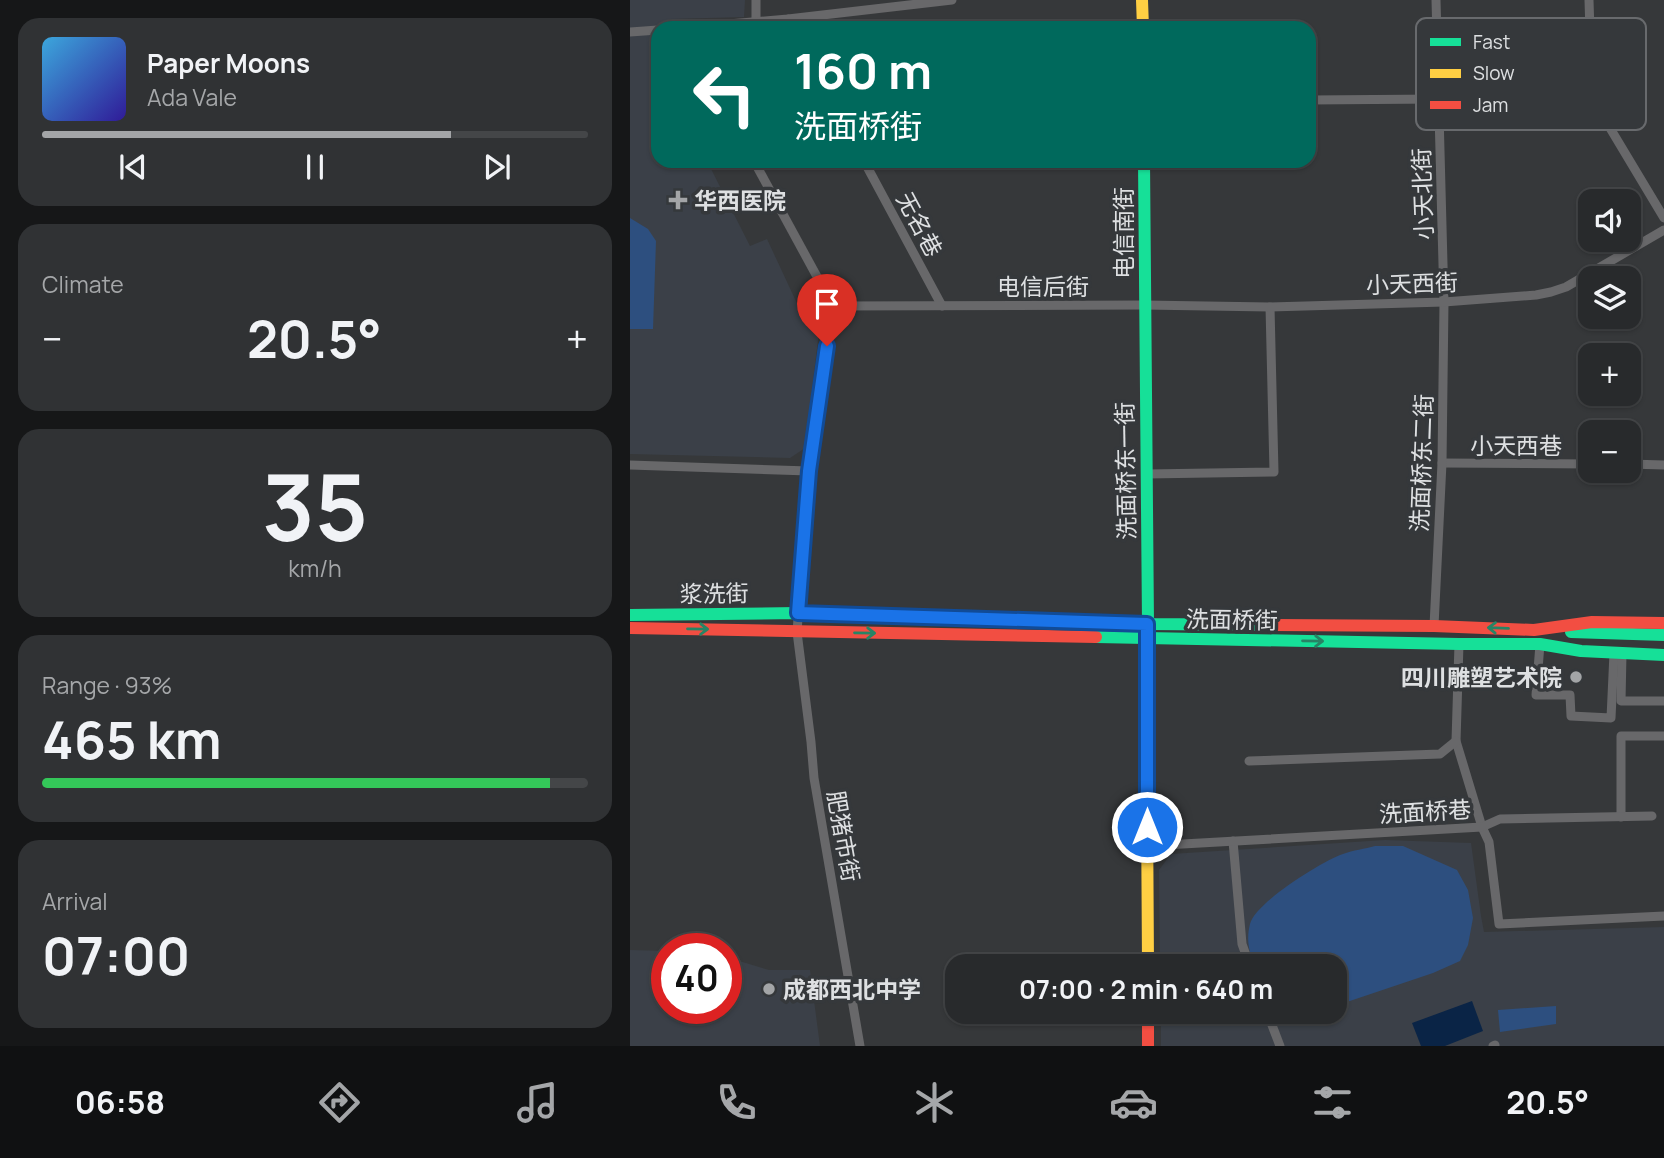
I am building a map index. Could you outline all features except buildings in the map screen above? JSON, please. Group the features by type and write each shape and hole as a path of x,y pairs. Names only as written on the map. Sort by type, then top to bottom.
{"main road":[{"path":"1142,0 1143,21"},
{"name":"电信南街","path":"1144,168 1144,304"},
{"name":"洗面桥东一街","path":"1144,304 1148,954"},
{"name":"洗面桥街","path":"798,613 1147,624 1434,626 1534,630 1664,655"},
{"name":"浆洗街","path":"630,615 798,613"},
{"name":"洗面桥街","path":"1534,630 1592,622 1664,623"},
{"name":"浆洗街","path":"630,628 797,632"},
{"name":"洗面桥街","path":"797,632 1623,646"},
{"path":"1623,646 1664,635"},
{"path":"1623,646 1664,645"},
{"path":"1148,1024 1148,1046"}],"street":[{"path":"756,0 756,21 952,0"},
{"name":"小天北街","path":"1436,0 1437,18"},
{"path":"1589,0 1590,18"},
{"path":"630,32 651,30"},
{"path":"1316,100 1416,99"},
{"name":"小天北街","path":"1440,130 1444,302"},
{"path":"1611,130 1664,218"},
{"path":"758,168 833,306"},
{"name":"无名巷","path":"868,168 942,306"},
{"name":"小天西街","path":"1144,304 1270,307 1444,302 1536,295 1566,287 1664,230"},
{"name":"洗面桥东二街","path":"1434,626 1442,463 1444,302"},
{"name":"电信后街","path":"833,306 1144,304"},
{"name":"肥猪市街","path":"833,306 809,471 797,632 814,778 860,1046"},
{"path":"1147,474 1274,472 1270,307"},
{"name":"小天西巷","path":"1442,463 1578,464"},
{"path":"1641,464 1664,465"},
{"path":"630,465 809,471"},
{"path":"1459,644 1456,741 1482,827 1500,819 1651,816"},
{"path":"1539,645 1536,695 1570,695 1571,716 1611,718 1623,646"},
{"path":"1623,646 1621,701 1664,701"},
{"path":"1621,817 1621,736 1664,736"},
{"path":"1249,761 1440,754 1456,741"},
{"name":"洗面桥巷","path":"1147,846 1482,827 1489,842 1499,924 1664,916"},
{"path":"1233,841 1242,944 1246,954"},
{"path":"1272,1024 1280,1046"}],"shaded area":[{"name":"华西医院","path":"630,0 745,0 744,17 651,21 651,168 711,168 750,246 767,239 801,312 821,315 805,448 790,458 630,454"},
{"path":"630,218 648,229 656,241 653,329 630,329"},
{"path":"1385,840 1471,843 1484,932 1664,927 1664,1046 1161,1046 1161,1024 1347,1024 1347,954 1160,954 1159,870 1171,854"},
{"path":"1375,846 1403,846 1457,870 1468,890 1473,918 1468,945 1460,961 1347,1002 1347,954 1251,954 1248,935 1250,924 1264,905 1320,865 1347,853"},
{"name":"成都西北中学","path":"630,950 651,951 651,1024 742,1024 742,962 769,970 810,970 820,1046 630,1046"},
{"path":"1472,1001 1483,1031 1445,1046 1421,1046 1412,1023"},
{"path":"1556,1006 1556,1024 1500,1032 1498,1010"}],"traffic: fast":[{"path":"1144,168 1146,640"},
{"path":"630,615 798,613 1148,624 1274,625"},
{"path":"1571,632 1664,635"},
{"path":"1096,637 1540,644 1581,651 1664,655"}],"traffic: slow":[{"path":"1142,0 1143,21"},
{"path":"1146,640 1148,954"}],"traffic: jam":[{"path":"1274,625 1534,630 1592,622 1664,623"},
{"path":"630,628 1096,637"},
{"path":"1148,1024 1148,1046"}],"place":[{"name":"华西医院","path":"678,200"},
{"name":"四川雕塑艺术院","path":"1576,677"},
{"name":"成都西北中学","path":"769,989"}],"route":[{"path":"827,346 809,471 798,613 1147,624 1147,827"}]}
